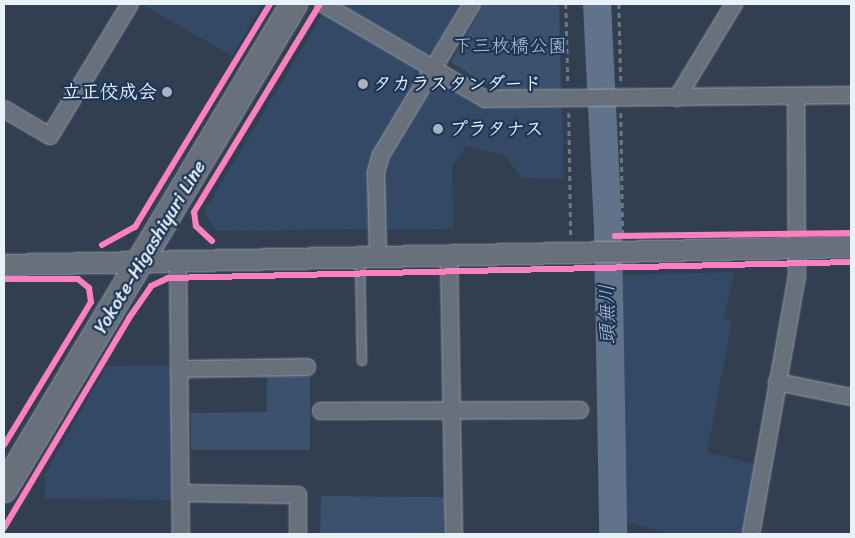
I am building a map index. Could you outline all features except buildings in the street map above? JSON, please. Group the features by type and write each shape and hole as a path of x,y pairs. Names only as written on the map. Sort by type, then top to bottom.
{"main road":[{"name":"Yokote-Higashiyuri Line","path":"4,489 294,4"}],"street":[{"path":"4,109 50,136 130,4"},
{"path":"323,4 433,71 485,99 851,95"},
{"path":"369,256 376,172 381,155 472,4"},
{"path":"677,98 734,4"},
{"path":"751,534 797,277 796,96"},
{"path":"4,265 449,254 582,253 619,242 797,248 851,247"},
{"path":"449,254 454,534"},
{"path":"178,260 181,369 181,534"},
{"path":"181,369 307,367"},
{"path":"777,382 851,397"},
{"path":"321,411 580,410"},
{"path":"182,493 298,495 298,534"}],"lane":[{"path":"362,361 369,256"}],"path":[{"path":"566,4 574,99 571,237"},
{"path":"620,4 619,242 633,236"}],"shaded area":[{"path":"141,4 262,4 232,56"},
{"path":"341,4 466,4 437,51 424,54"},
{"path":"323,14 416,68 418,81 369,164 370,229 216,231 204,211"},
{"path":"443,84 482,109 562,107 564,179 522,178 504,155 466,146 452,167 453,229 384,230 384,165 430,86"},
{"path":"734,272 724,319 732,320 707,452 757,465 743,534 672,534 619,520 615,275"},
{"path":"176,365 175,500 44,499 45,474 107,366"}],"green space":[{"name":"下三枚橋公園","path":"484,4 559,4 561,89 497,91 451,62"},
{"path":"267,377 310,377 310,450 191,450 191,413 267,412"},
{"path":"321,496 444,497 443,534 320,534"}],"waterway":[{"name":"頭無川","path":"597,4 608,233 613,534"}],"cycle path":[{"path":"102,245 135,227 270,4"},
{"path":"212,241 196,226 194,212 320,4"},
{"path":"615,236 851,233"},
{"path":"4,528 129,318 151,286 168,278 851,262"},
{"path":"4,279 78,279 89,288 91,302 4,445"}],"place":[{"name":"タカラスタンダード","path":"363,84"},
{"name":"立正佼成会","path":"167,92"},
{"name":"プラタナス","path":"438,129"}]}
